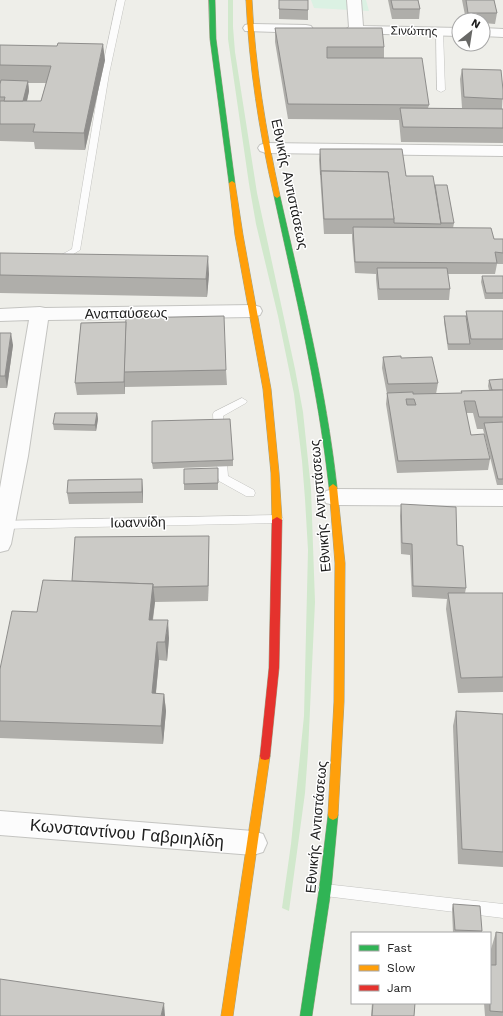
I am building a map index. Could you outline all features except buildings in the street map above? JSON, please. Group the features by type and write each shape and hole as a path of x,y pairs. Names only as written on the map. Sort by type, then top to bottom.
{"main road":[{"path":"212,0 213,39 220,99 239,235 266,388 275,473 277,519 277,602 270,725 254,843 227,1016"},
{"name":"Εθνικής Αντιστάσεως","path":"248,0 250,28 266,148 314,356 330,453 340,563 339,702 334,810 325,890 306,1016"}],"street":[{"path":"354,0 356,30"},
{"path":"250,28 318,30"},
{"name":"Σινώπης","path":"341,30 451,32"},
{"path":"491,32 503,33"},
{"path":"266,148 503,151"},
{"name":"Αναπαύσεως","path":"0,315 40,313 253,312"},
{"path":"1,532 9,456 40,313"},
{"path":"334,497 503,498"},
{"name":"Κωνσταντίνου Γαβριηλίδη","path":"0,823 254,843"}],"lane":[{"path":"64,266 49,266 76,250 105,74 121,0"},
{"path":"439,31 441,90"},
{"path":"242,401 218,414 223,478 250,494"},
{"name":"Ιωαννίδη","path":"1,532 277,519"},
{"path":"325,890 503,911"}],"green space":[{"path":"228,0 233,0 235,52 257,193 303,412 311,489 315,602 308,752 305,793 289,911 282,908 291,844 304,716 308,550 305,499 294,394 278,316 256,224 249,184 228,39"},
{"path":"311,0 366,0 369,11 314,8"}],"traffic: fast":[{"path":"212,0 213,39 232,183"},
{"path":"277,196 317,377 329,450 333,487"},
{"path":"306,1016 325,890 333,815"}],"traffic: slow":[{"path":"249,0 252,49 258,99 277,196"},
{"path":"232,183 239,235 267,389 275,473 277,520"},
{"path":"333,487 340,563 339,702 333,815"},
{"path":"227,1016 265,756"}],"traffic: jam":[{"path":"265,756 274,668 277,520"}]}
